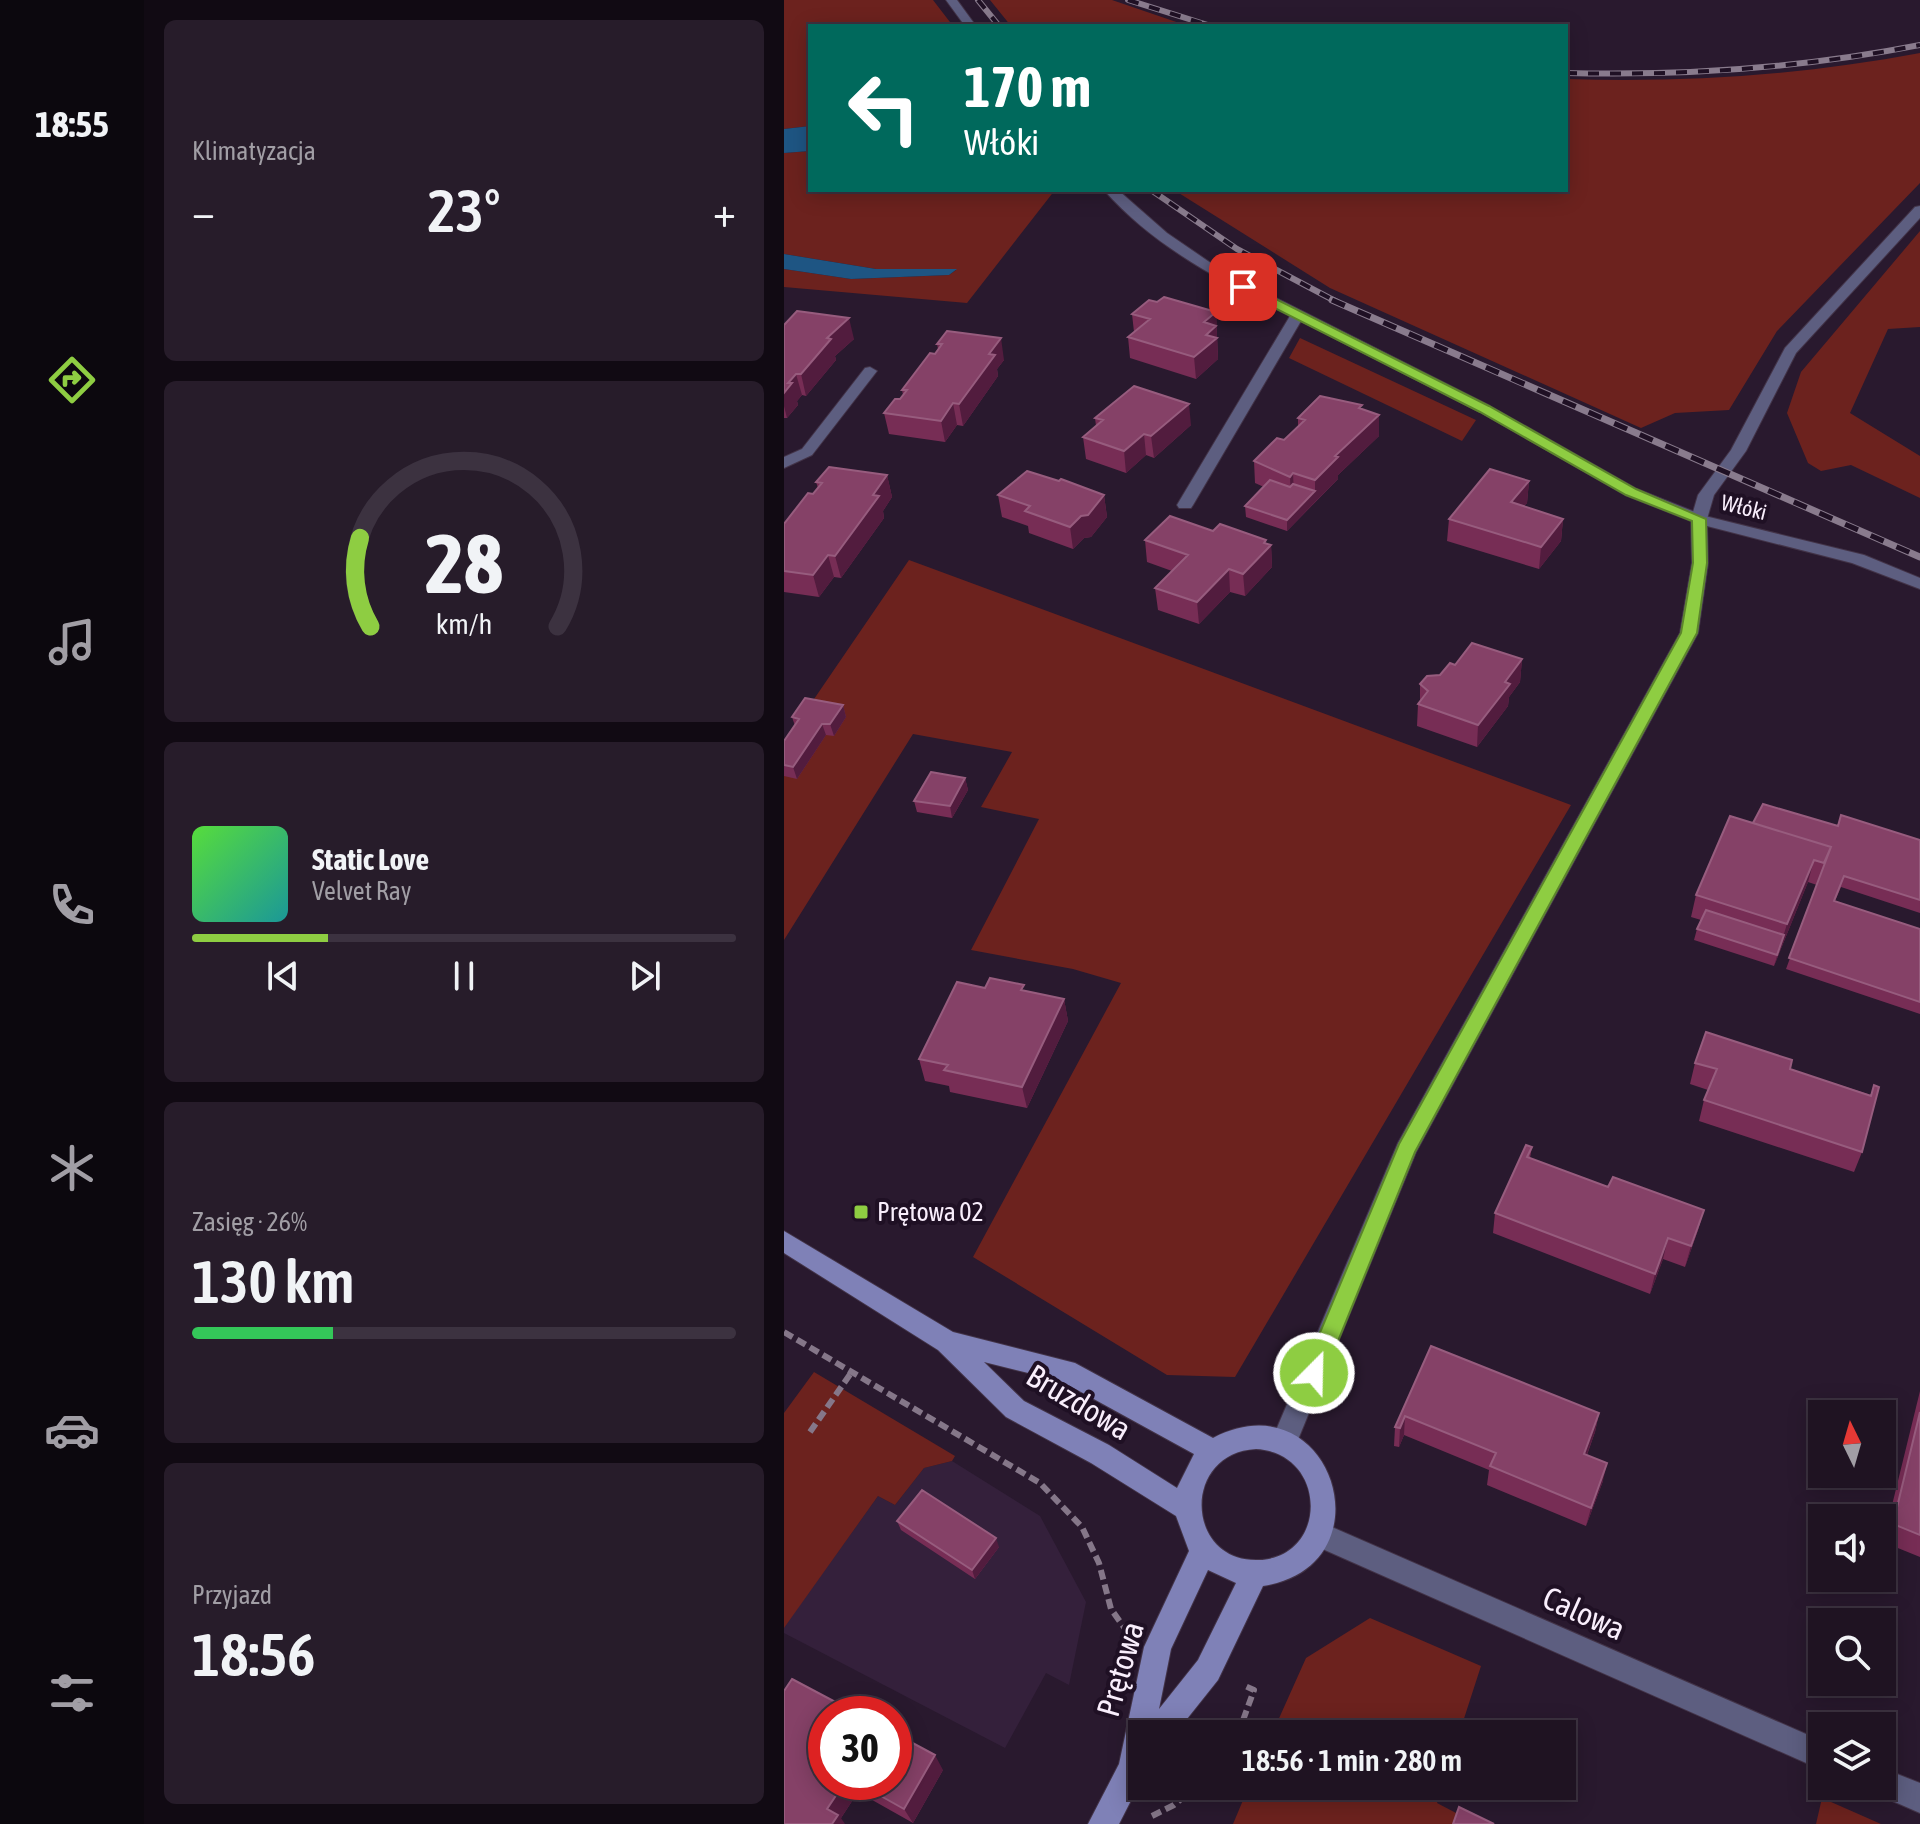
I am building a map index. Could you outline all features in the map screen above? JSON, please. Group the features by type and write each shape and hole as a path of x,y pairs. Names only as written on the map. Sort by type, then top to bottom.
{"street":[{"path":"951,0 969,24"},
{"name":"Włóki","path":"1112,192 1185,253 1297,316 1485,409 1631,492 1699,519 1858,559 1920,584"},
{"path":"1284,1442 1406,1150 1689,633 1700,563 1699,519 1706,495 1738,451 1790,351 1920,210"},
{"path":"1185,505 1297,316"},
{"path":"784,463 807,452 870,371"},
{"name":"Bruzdowa","path":"784,1241 947,1342 1015,1409 1100,1454 1187,1508"},
{"name":"Bruzdowa","path":"947,1342 1066,1371 1214,1452"},
{"path":"1252,1437 1284,1442 1305,1457 1319,1475 1325,1497 1318,1534 1306,1549 1284,1565 1256,1572 1227,1567 1203,1551 1189,1527 1187,1508 1193,1476 1214,1452 1229,1443 1252,1437"},
{"name":"Calowa","path":"1318,1534 1808,1750"},
{"name":"Prętowa","path":"1144,1720 1158,1647 1203,1551"},
{"name":"Prętowa","path":"1168,1720 1208,1670 1256,1572"},
{"name":"Prętowa","path":"1103,1824 1128,1775"},
{"path":"1896,1788 1920,1798"}],"path":[{"path":"784,1332 1040,1483 1082,1527 1099,1563 1111,1609 1127,1631"},
{"path":"810,1432 851,1373"},
{"path":"1243,1720 1254,1690"},
{"path":"1137,1824 1180,1800"}],"shaded area":[{"path":"784,0 933,0 951,24 808,24 808,126 784,129"},
{"path":"990,0 1112,0 1182,24 1009,24"},
{"path":"1920,53 1920,183 1777,331 1729,410 1675,413 1641,428 1330,288 1177,192 1568,192 1568,79 1655,80 1744,76"},
{"path":"808,151 808,192 1053,192 967,303 784,287 784,269 851,279 949,275 956,270 876,269 784,254 784,153"},
{"path":"1920,231 1920,327 1888,329 1850,413 1920,456 1920,498 1851,465 1821,471 1808,463 1787,413 1801,372"},
{"path":"1300,338 1476,420 1462,441 1289,358"},
{"path":"909,560 1571,805 1235,1377 1167,1375 973,1257 1121,983 1073,969 971,950 1039,819 981,807 1012,752 913,734 784,940 784,743"},
{"path":"814,1372 955,1456 952,1461 924,1468 895,1505 878,1496 784,1628 784,1413"},
{"path":"952,1461 1040,1516 1086,1602 1069,1685 1046,1673 1005,1748 912,1700 912,1696 905,1696 784,1633 784,1627 878,1496 895,1505 924,1468"},
{"path":"1370,1618 1481,1666 1464,1720 1278,1720 1306,1658"},
{"path":"1243,1800 1438,1800 1437,1803 1458,1814 1455,1824 1233,1824"},
{"path":"1822,1800 1827,1800 1881,1824 1816,1824"}],"water":[{"path":"808,126 808,151 784,153 784,129"},
{"path":"784,254 876,269 957,269 949,275 851,279 784,269"}],"building":[{"path":"1164,297 1216,312 1204,322 1216,326 1206,335 1217,338 1194,357 1128,337 1150,319 1132,314 1149,300 1157,302"},
{"path":"797,311 849,318 827,338 831,339 801,374 796,374 788,383 792,383 784,393 784,325"},
{"path":"947,331 1001,338 989,354 995,355 959,404 953,403 941,421 884,413 907,390 902,390 930,353 935,354 942,344 937,344"},
{"path":"1134,386 1189,404 1151,436 1144,434 1124,451 1083,437 1103,420 1095,418"},
{"path":"1320,396 1362,405 1359,408 1379,415 1335,456 1338,457 1315,480 1293,473 1290,477 1254,461 1277,438 1284,440 1305,420 1298,418"},
{"path":"829,467 887,475 873,495 879,496 835,556 828,555 813,575 784,571 784,524 808,493 813,494 822,483 816,482"},
{"path":"1490,469 1529,481 1511,502 1563,519 1541,547 1449,519"},
{"path":"1027,471 1059,481 1061,479 1104,495 1088,515 1081,516 1070,527 1025,511 1030,506 998,495"},
{"path":"1270,480 1315,491 1287,520 1245,506"},
{"path":"1170,516 1213,531 1220,524 1266,540 1264,543 1271,545 1243,574 1229,569 1197,602 1155,588 1188,555 1145,540"},
{"path":"1472,643 1522,659 1505,682 1510,684 1478,725 1418,704 1428,691 1420,684 1427,676 1440,675 1450,663 1455,665"},
{"path":"805,698 843,705 830,724 822,724 793,767 784,765 784,741 799,719 792,717"},
{"path":"931,772 965,778 950,806 914,801"},
{"path":"1763,804 1838,826 1841,815 1920,840 1920,900 1844,876 1834,901 1920,929 1920,1002 1789,958 1831,847 1753,823"},
{"path":"1730,816 1831,847 1824,863 1814,860 1787,924 1696,895"},
{"path":"1706,910 1784,935 1777,955 1697,929"},
{"path":"990,978 1024,985 1021,990 1064,999 1022,1087 944,1070 948,1065 919,1059 957,982 985,988"},
{"path":"1706,1032 1792,1060 1790,1069 1871,1096 1874,1085 1879,1087 1862,1152 1704,1100 1717,1069 1695,1063"},
{"path":"1526,1145 1532,1147 1527,1157 1608,1187 1613,1177 1704,1210 1691,1246 1668,1238 1655,1274 1495,1213"},
{"path":"1431,1346 1599,1413 1584,1454 1607,1463 1591,1508 1490,1466 1496,1453 1405,1416 1400,1428 1395,1427"},
{"path":"1920,1412 1920,1535 1896,1525 1896,1512"},
{"path":"922,1490 996,1538 972,1570 897,1521"},
{"path":"792,1679 824,1696 808,1696 808,1800 833,1800 827,1809 838,1815 832,1824 784,1824 784,1691"},
{"path":"912,1743 935,1755 912,1795"},
{"path":"888,1800 909,1800 904,1809"},
{"path":"1459,1807 1494,1824 1453,1824"}],"railway":[{"path":"978,0 997,24"},
{"path":"1128,0 1205,24"},
{"path":"1568,73 1744,69 1832,60 1920,45"},
{"path":"1154,192 1237,249 1337,302"},
{"path":"1332,300 1920,557"}],"place":[{"name":"Prętowa 02","path":"861,1212"}],"route":[{"path":"1243,287 1485,409 1631,492 1699,519 1700,563 1689,633 1406,1150 1314,1373"}]}
